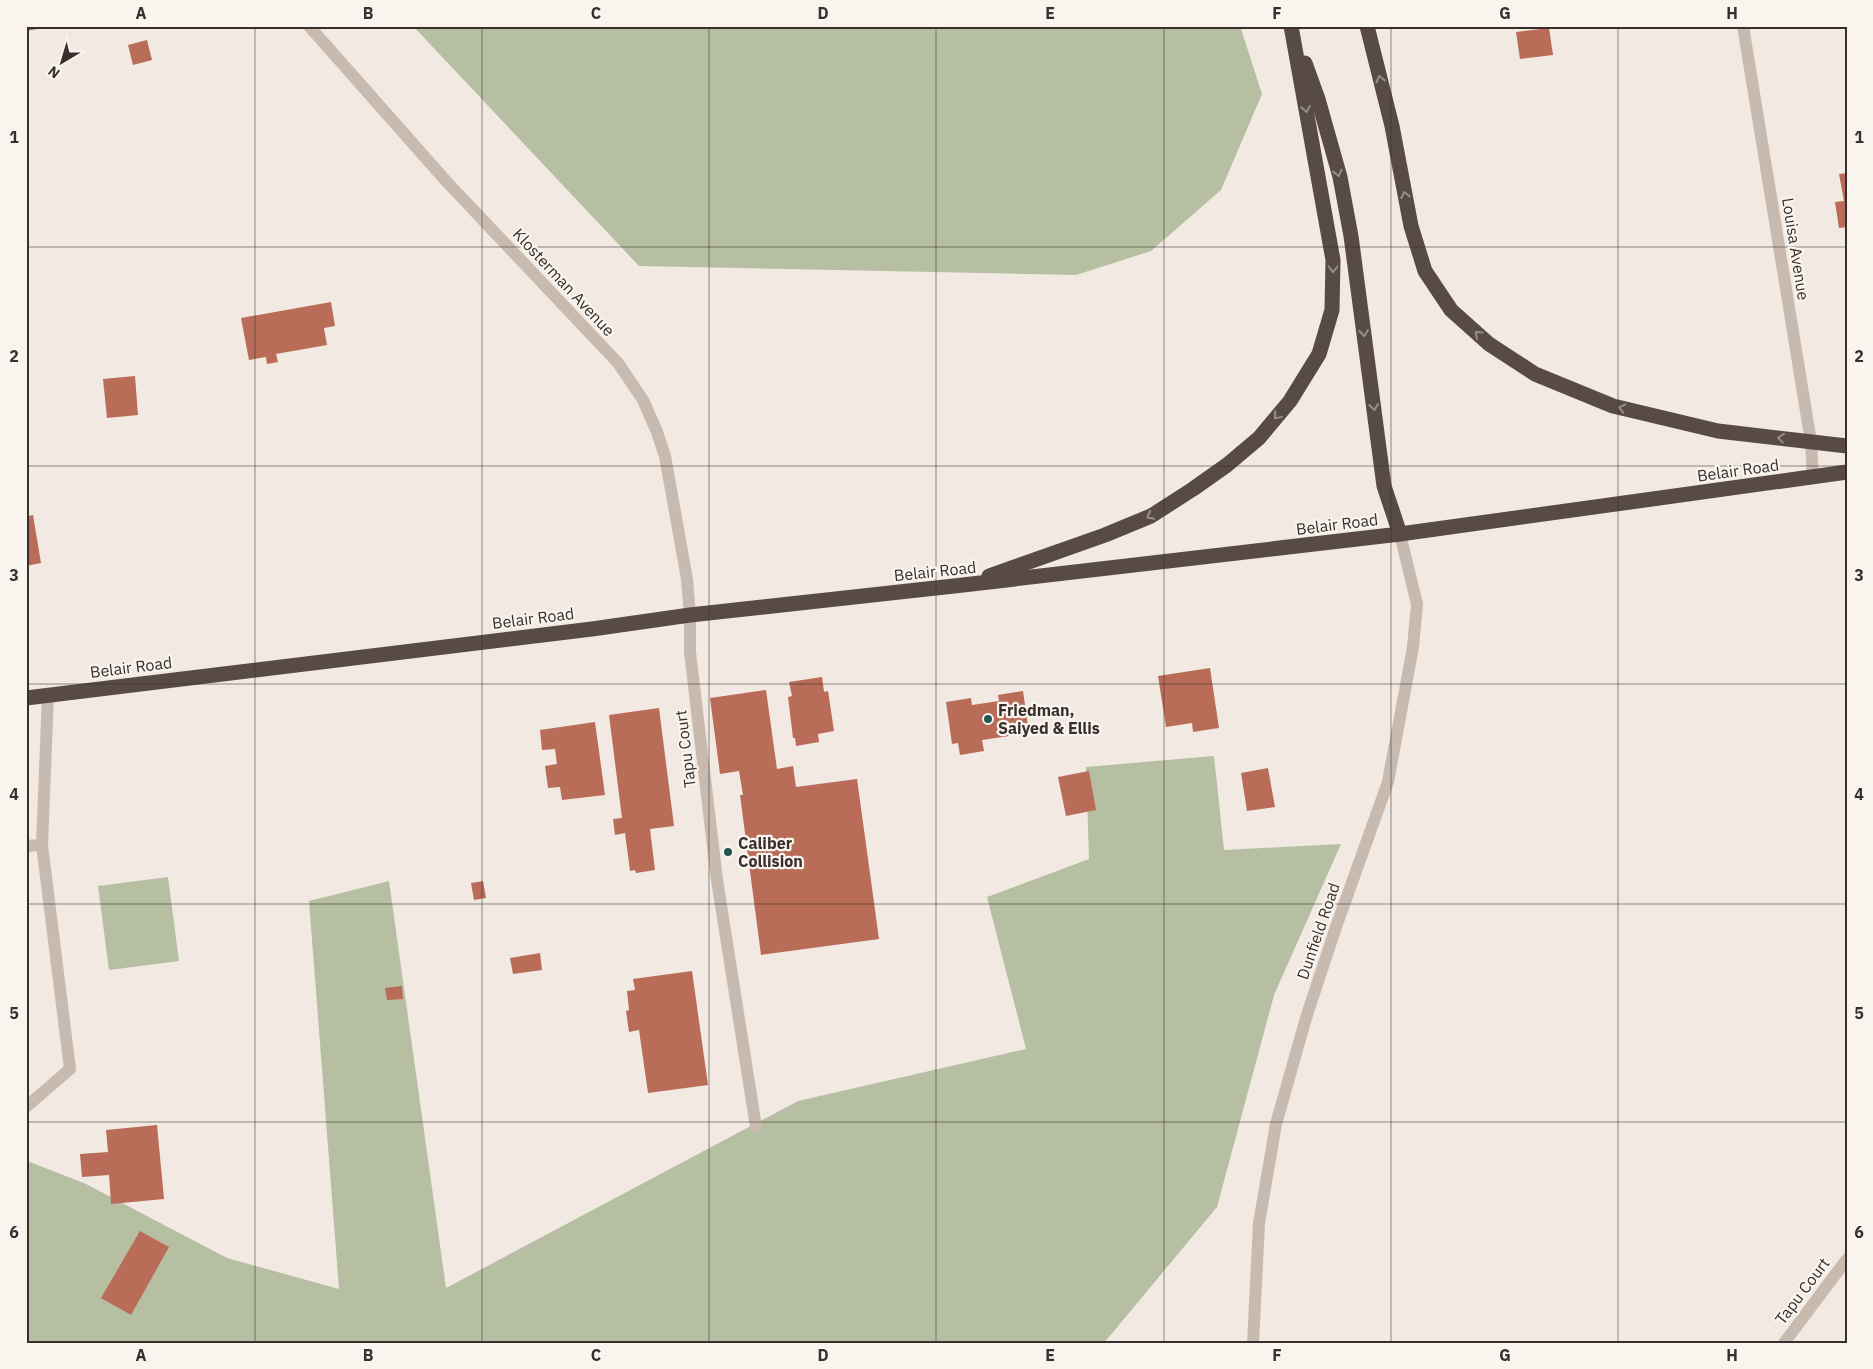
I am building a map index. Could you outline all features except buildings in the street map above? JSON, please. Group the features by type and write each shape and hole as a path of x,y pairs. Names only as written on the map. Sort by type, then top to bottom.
{"highway":[{"path":"1291,26 1318,99 1340,177 1351,236 1384,486 1400,534"},
{"path":"963,586 1105,535 1151,516 1185,494 1227,465 1259,438 1290,401 1319,354 1332,310 1333,260 1291,26"},
{"path":"1367,26 1392,126 1411,226 1425,272 1451,310 1489,344 1534,374 1613,406 1718,431 1847,446"},
{"name":"Belair Road","path":"26,698 690,615 963,586 1400,534 1847,472"}],"street":[{"name":"Klosterman Avenue","path":"309,26 446,181 618,363 643,400 665,456 687,579 690,615"},
{"name":"Louisa Avenue","path":"1743,26 1811,442 1813,477"},
{"name":"Dunfield Road","path":"1253,1343 1260,1222 1276,1124 1314,990 1388,782 1413,647 1418,604 1400,534"},
{"name":"Tapu Court","path":"690,615 690,652 717,880 756,1126"},
{"path":"26,1107 70,1069 42,845 48,695"},
{"path":"26,846 42,845"},
{"name":"Tapu Court","path":"1784,1343 1847,1259"}],"green space":[{"path":"413,26 1240,26 1262,94 1221,190 1151,251 1076,275 639,266"},
{"path":"1214,756 1224,850 1341,844 1274,995 1217,1207 1104,1343 26,1343 26,1165 30,1162 86,1184 227,1258 339,1289 309,901 389,881 446,1288 798,1101 1026,1049 987,897 1089,859 1086,767"},
{"path":"168,877 179,961 109,970 98,886"}],"place":[{"name":"Friedman, Saiyed & Ellis","path":"988,719"},
{"name":"Caliber Collision","path":"728,852"}]}
